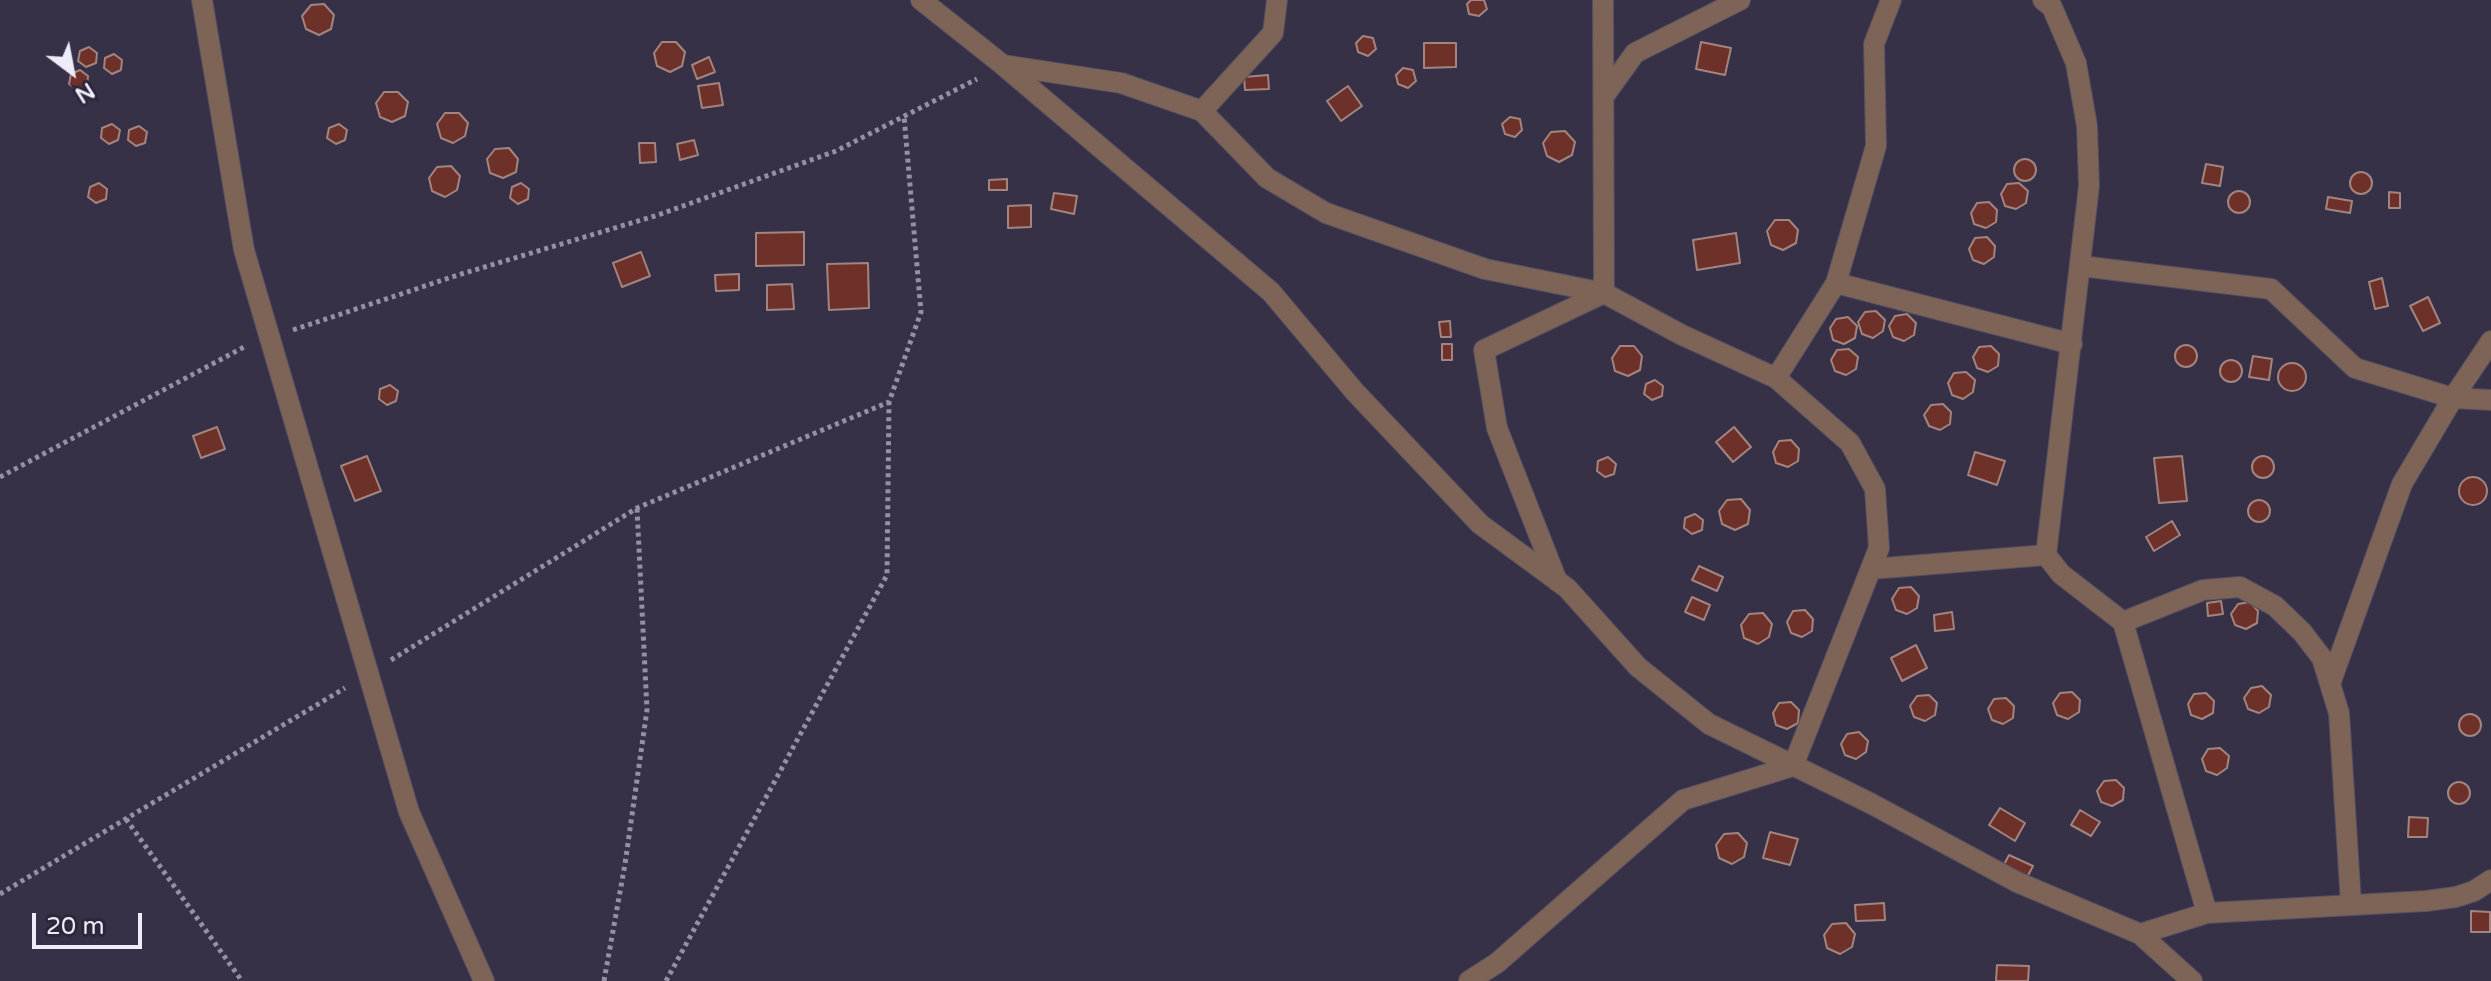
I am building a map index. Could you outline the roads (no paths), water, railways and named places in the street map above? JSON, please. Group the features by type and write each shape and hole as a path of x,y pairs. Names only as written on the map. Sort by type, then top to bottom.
{"street":[{"path":"202,0 244,250 409,812 484,981"},
{"path":"1202,111 1273,33 1277,0"},
{"path":"1603,0 1604,293"},
{"path":"1604,96 1635,53 1740,0"},
{"path":"1776,378 1836,283 1876,146 1874,44 1891,0"},
{"path":"2043,0 2052,7 2076,63 2087,126 2089,186 2046,555 2061,574 2123,622 2207,913"},
{"path":"930,3 1271,292 1355,392 1480,524 1567,588 1638,667 1709,724 1870,803 2017,882 2140,934 2192,981"},
{"path":"1003,65 1121,83 1202,111 1267,178 1326,213 1485,269 1604,293 1682,335 1776,378 1850,443 1875,489 1879,548 1793,766"},
{"path":"2081,266 2271,289 2355,368 2453,398 2491,400"},
{"path":"1836,283 2072,344"},
{"path":"1557,581 1497,428 1484,350 1604,293"},
{"path":"2331,681 2402,484 2491,341"},
{"path":"1871,569 2046,555"},
{"path":"2123,622 2203,590 2240,587 2275,606 2302,632 2322,658 2339,713 2351,904"},
{"path":"1469,981 1497,963 1683,800 1793,766"},
{"path":"2140,934 2207,913 2456,897 2474,891 2491,880"}]}
